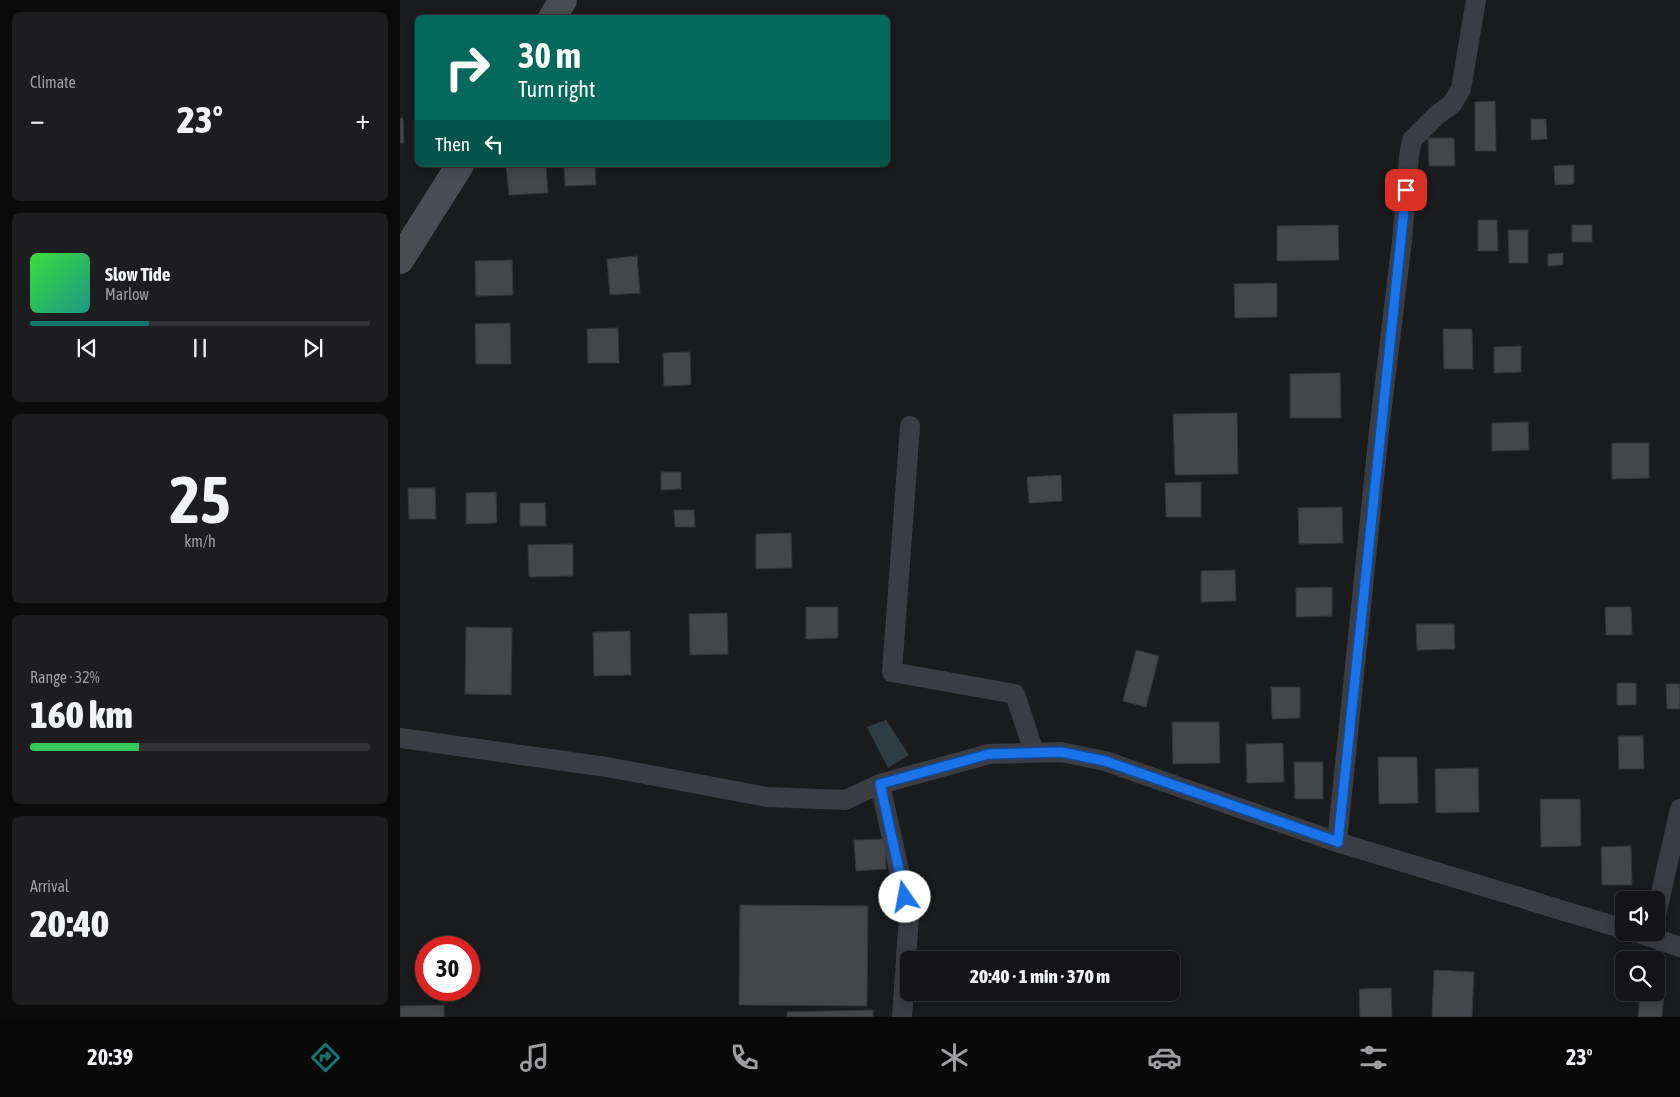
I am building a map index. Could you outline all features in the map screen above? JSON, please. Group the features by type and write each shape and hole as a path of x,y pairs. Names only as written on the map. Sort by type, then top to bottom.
{"main road":[{"path":"554,15 563,0"},
{"path":"400,260 459,167"}],"street":[{"path":"1338,842 1379,431 1402,241 1409,156 1412,140 1426,125 1452,104 1461,89 1476,0"},
{"path":"910,426 892,672 1015,694 1034,752"},
{"path":"400,738 607,767 767,797 845,800 880,784 989,754 1061,752 1105,761 1338,842 1615,926"},
{"path":"880,784 909,915 902,1017"},
{"path":"1662,891 1680,809"},
{"path":"1665,941 1680,947"}],"shaded area":[{"path":"886,720 909,755 888,768 867,727"}],"building":[{"path":"1495,101 1496,151 1475,151 1475,102"},
{"path":"400,118 403,118 404,143 400,143"},
{"path":"1531,119 1546,119 1547,139 1531,140"},
{"path":"1428,138 1454,138 1455,166 1429,166"},
{"path":"1574,165 1574,184 1555,185 1554,166"},
{"path":"506,167 546,167 548,193 509,195"},
{"path":"564,167 595,167 596,185 565,186"},
{"path":"1478,220 1497,220 1498,251 1478,251"},
{"path":"1338,225 1339,260 1277,261 1277,226"},
{"path":"1572,225 1592,225 1592,242 1572,242"},
{"path":"1508,230 1528,230 1528,263 1509,263"},
{"path":"1563,253 1563,265 1548,266 1548,254"},
{"path":"637,256 640,293 610,295 607,259"},
{"path":"512,260 513,295 476,296 475,261"},
{"path":"1277,283 1277,317 1235,318 1234,284"},
{"path":"510,323 511,364 476,364 475,324"},
{"path":"618,328 619,363 588,363 587,329"},
{"path":"1443,329 1472,329 1473,369 1444,369"},
{"path":"1521,346 1521,372 1494,373 1494,347"},
{"path":"690,352 691,385 664,386 663,353"},
{"path":"1340,373 1341,418 1290,418 1290,374"},
{"path":"1237,413 1238,474 1175,475 1173,414"},
{"path":"1528,422 1529,450 1492,451 1492,423"},
{"path":"1612,443 1649,443 1649,478 1612,479"},
{"path":"661,472 681,472 681,489 661,490"},
{"path":"1061,475 1062,501 1029,503 1027,477"},
{"path":"1201,482 1201,517 1166,517 1165,483"},
{"path":"408,488 435,488 436,519 409,519"},
{"path":"496,492 497,523 466,524 466,493"},
{"path":"520,503 545,503 546,526 520,526"},
{"path":"1342,507 1343,543 1299,544 1298,508"},
{"path":"674,510 694,510 695,527 675,527"},
{"path":"791,533 792,568 756,569 756,534"},
{"path":"573,544 573,576 529,577 528,545"},
{"path":"1235,570 1236,601 1201,602 1201,571"},
{"path":"1332,587 1332,616 1296,617 1296,588"},
{"path":"806,607 838,607 838,638 806,639"},
{"path":"1605,607 1631,607 1632,635 1606,635"},
{"path":"727,613 728,654 690,655 689,614"},
{"path":"1416,624 1454,624 1455,649 1417,650"},
{"path":"466,627 512,628 511,695 465,694"},
{"path":"630,631 631,675 594,676 593,632"},
{"path":"1136,650 1159,656 1146,707 1123,701"},
{"path":"1617,683 1636,683 1636,705 1617,705"},
{"path":"1666,684 1680,684 1680,709 1667,709"},
{"path":"1271,687 1300,687 1300,718 1272,719"},
{"path":"1172,722 1219,722 1220,763 1173,764"},
{"path":"1618,736 1643,736 1644,769 1619,769"},
{"path":"1283,743 1284,782 1247,783 1246,744"},
{"path":"1378,757 1417,757 1418,803 1379,804"},
{"path":"1294,762 1323,762 1323,799 1295,799"},
{"path":"1478,768 1479,812 1436,813 1435,769"},
{"path":"1540,799 1580,799 1581,846 1541,847"},
{"path":"885,839 886,869 856,871 854,840"},
{"path":"1631,846 1632,885 1602,885 1601,847"},
{"path":"740,905 868,906 867,1006 739,1005"},
{"path":"1434,970 1474,972 1472,1017 1432,1017"},
{"path":"1391,988 1392,1017 1360,1017 1359,989"},
{"path":"1639,1001 1663,1001 1662,1017 1638,1017"},
{"path":"444,1005 444,1017 400,1017 400,1006"},
{"path":"873,1010 873,1017 787,1017 787,1012"}],"route":[{"path":"905,897 880,784 989,754 1061,752 1105,761 1338,842 1379,431 1402,241 1406,190"}]}
